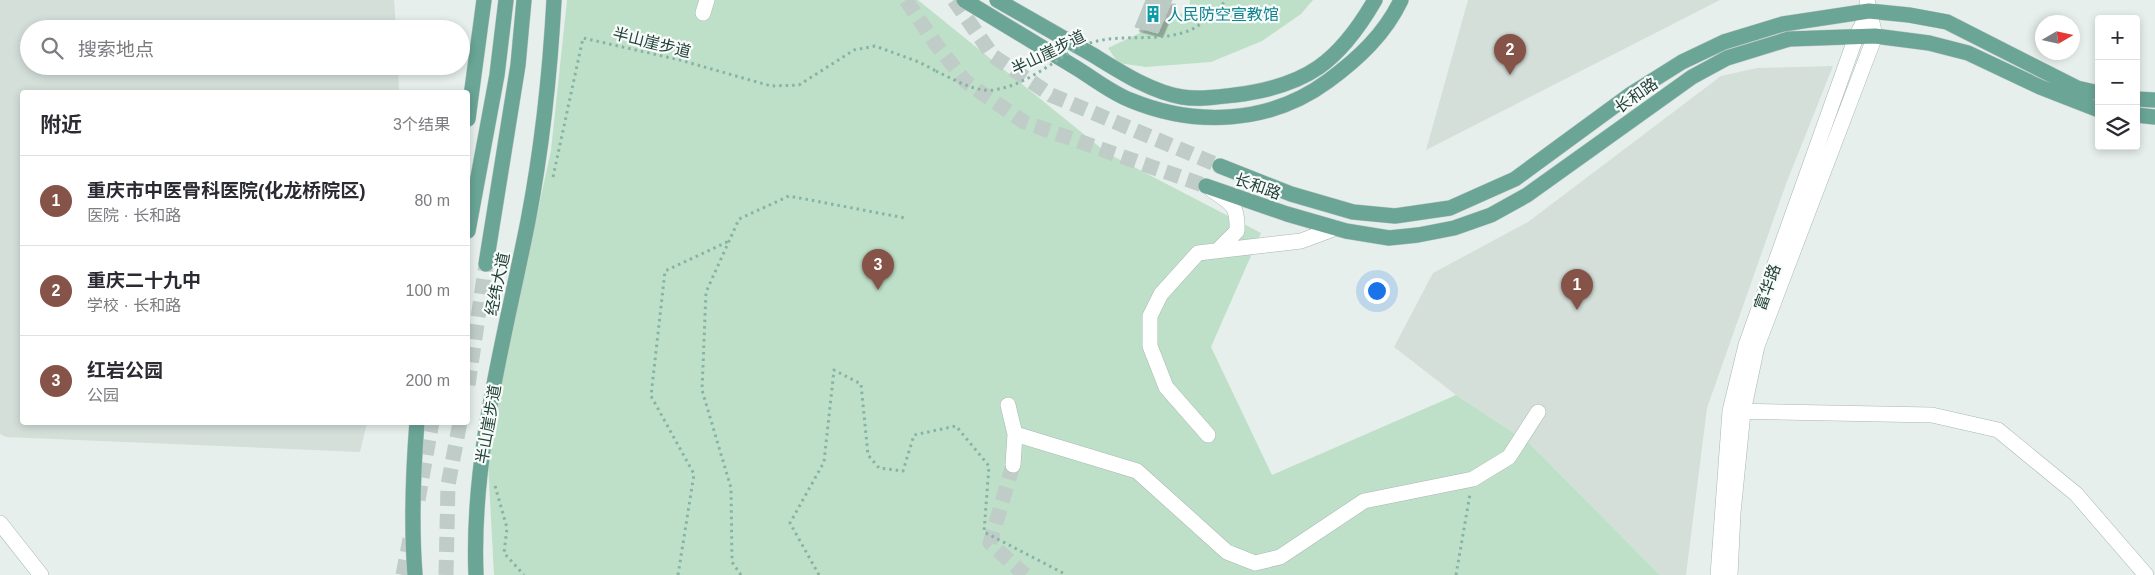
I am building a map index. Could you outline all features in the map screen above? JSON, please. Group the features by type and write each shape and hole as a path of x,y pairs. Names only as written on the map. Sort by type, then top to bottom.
{"main road":[{"path":"470,104 484,0"},
{"path":"470,220 497,75 506,0"},
{"path":"486,264 518,65 524,0"},
{"name":"经纬大道","path":"476,575 476,506 480,461 528,220 541,142 554,0"},
{"path":"964,0 1128,100 1174,115 1210,118 1249,116 1284,106 1316,90 1347,67 1376,39 1396,11 1401,0"},
{"path":"997,0 1137,81 1181,97 1210,98 1248,93 1284,85 1305,77 1337,53 1359,28 1375,0"},
{"name":"长和路","path":"1220,166 1291,194 1353,212 1395,216 1450,208 1515,179 1631,94 1682,62 1724,42 1783,24 1868,6 1947,22 2077,88 2095,92"},
{"name":"长和路","path":"1206,186 1287,214 1336,228 1389,238 1418,236 1454,228 1491,215 1526,195 1692,77 1727,58 1789,39 1875,36 1929,43 1968,53 2040,87 2095,108"},
{"path":"2140,99 2155,100"},
{"path":"2140,115 2155,117"},
{"path":"415,575 413,471 417,425"}],"street":[{"path":"1868,6 1875,36"},
{"name":"富华路","path":"1718,575 1736,412 1746,345 1868,6"},
{"name":"富华路","path":"1730,575 1736,412 1757,346 1875,36"},
{"path":"1206,186 1234,205 1238,217 1237,231 1216,251"},
{"path":"1208,434 1166,387 1150,346 1150,316 1161,294 1198,253 1301,241 1336,228"},
{"path":"1008,405 1015,434 1013,465"},
{"path":"1015,434 1137,471 1227,552 1255,563 1280,557 1364,501 1473,479 1509,457 1538,412"},
{"path":"1736,412 1932,415 1998,430 2076,494 2146,575"},
{"path":"0,523 41,575"}],"path":[{"name":"半山崖步道","path":"552,184 583,38 680,60 771,86 799,85 854,50 875,46 919,62 969,86 992,90 1019,83 1046,70 1083,46 1117,37 1168,36 1189,31 1226,0"},
{"path":"741,575 732,562 731,488 702,390 706,292 739,219 789,196 905,218"},
{"path":"678,575 694,474 651,396 665,271 730,240"},
{"path":"819,575 790,523 824,462 834,370 861,384 868,455 879,468 903,471 914,435 956,426 989,466 984,532 1063,573 1063,575"},
{"path":"1456,575 1473,479"},
{"name":"半山崖步道","path":"494,485 507,528 504,553 524,575"}],"shaded area":[{"path":"0,0 394,0 395,20 20,20 20,75 398,75 399,90 20,90 20,425 367,425 360,452 6,437 0,434"},
{"path":"1468,0 1720,0 1426,150"},
{"path":"1833,66 1786,184 1707,408 1686,575 1660,575 1529,443 1456,395 1394,347 1433,273 1528,222 1721,76 1757,68"}],"green space":[{"path":"567,0 918,0 1107,153 1261,233 1211,347 1272,475 1456,395 1529,443 1660,575 494,575 487,444 551,150"},
{"path":"1190,0 1313,0 1301,14 1262,41 1211,62 1146,67 1118,63 1108,48 1189,10"}],"building":[{"name":"人民防空宣教馆","path":"1146,0 1172,0 1158,33 1135,27"}],"tunnel":[{"path":"906,0 935,43 966,82 1024,122 1206,186"},
{"path":"954,0 993,56 1051,95 1220,166"},
{"path":"470,372 486,264"},
{"path":"418,500 431,425"},
{"path":"446,575 448,485 459,425"},
{"path":"1013,465 990,543 1025,575"},
{"path":"403,575 410,539"}],"place":[{"name":"人民防空宣教馆","path":"1153,14"},
{"name":"重庆二十九中","path":"1510,75"},
{"name":"红岩公园","path":"878,290"},
{"name":"重庆市中医骨科医院(化龙桥院区)","path":"1577,310"}]}
